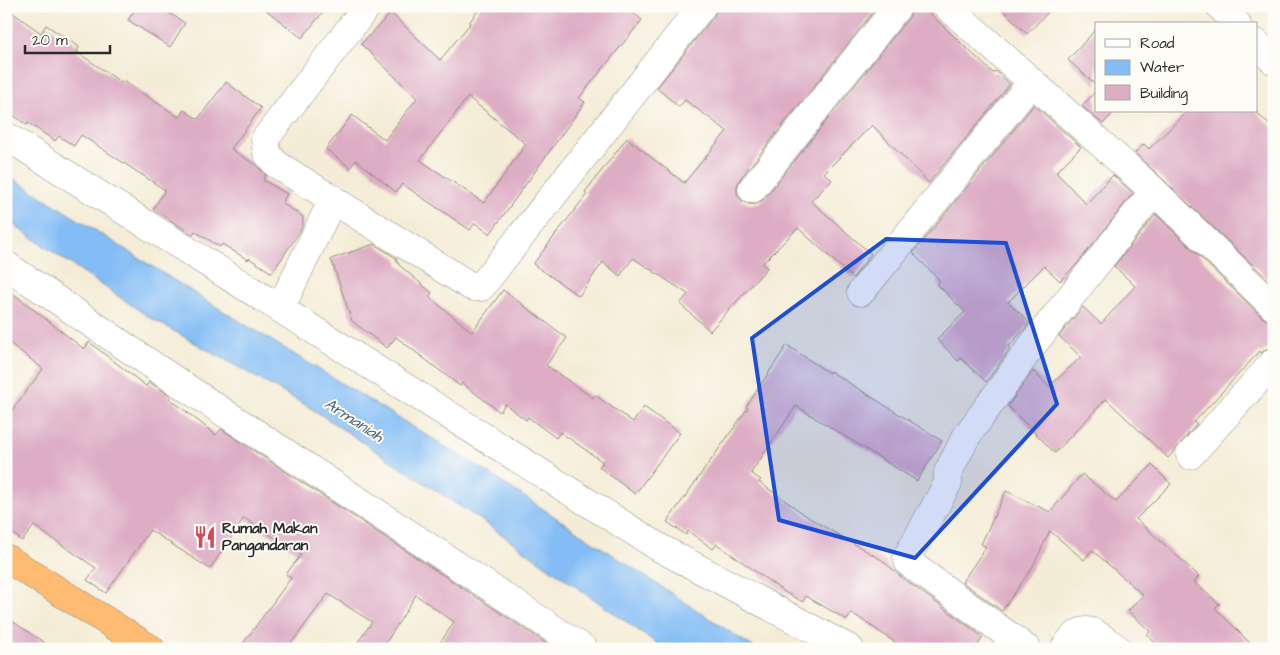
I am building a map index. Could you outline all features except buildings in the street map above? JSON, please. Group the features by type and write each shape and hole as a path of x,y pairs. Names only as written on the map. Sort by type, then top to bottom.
{"highway":[{"path":"6,558 151,649"}],"street":[{"path":"367,6 266,139 267,153 276,164 472,287 482,287 702,6"},
{"path":"752,188 898,6"},
{"path":"947,6 1154,191 1274,307"},
{"path":"1220,6 1235,22"},
{"path":"1258,45 1274,61"},
{"path":"861,292 1032,82"},
{"path":"6,136 660,548 850,649"},
{"path":"1027,649 909,563 907,557 948,483 948,472 966,437 1031,347 1154,191"},
{"path":"280,309 333,199"},
{"path":"6,264 161,371 584,649"},
{"path":"1190,454 1274,362"},
{"path":"1064,649 1079,631 1084,630 1090,631 1118,649"}],"highlighted area":[{"path":"886,239 1006,243 1057,404 915,558 779,520 752,338"}],"water":[{"name":"Armaniah","path":"6,174 210,303 482,469 756,649 665,649 487,524 309,407 149,317 6,220"}],"place":[{"name":"Rumah Makan Pangandaran","path":"205,537"}]}
